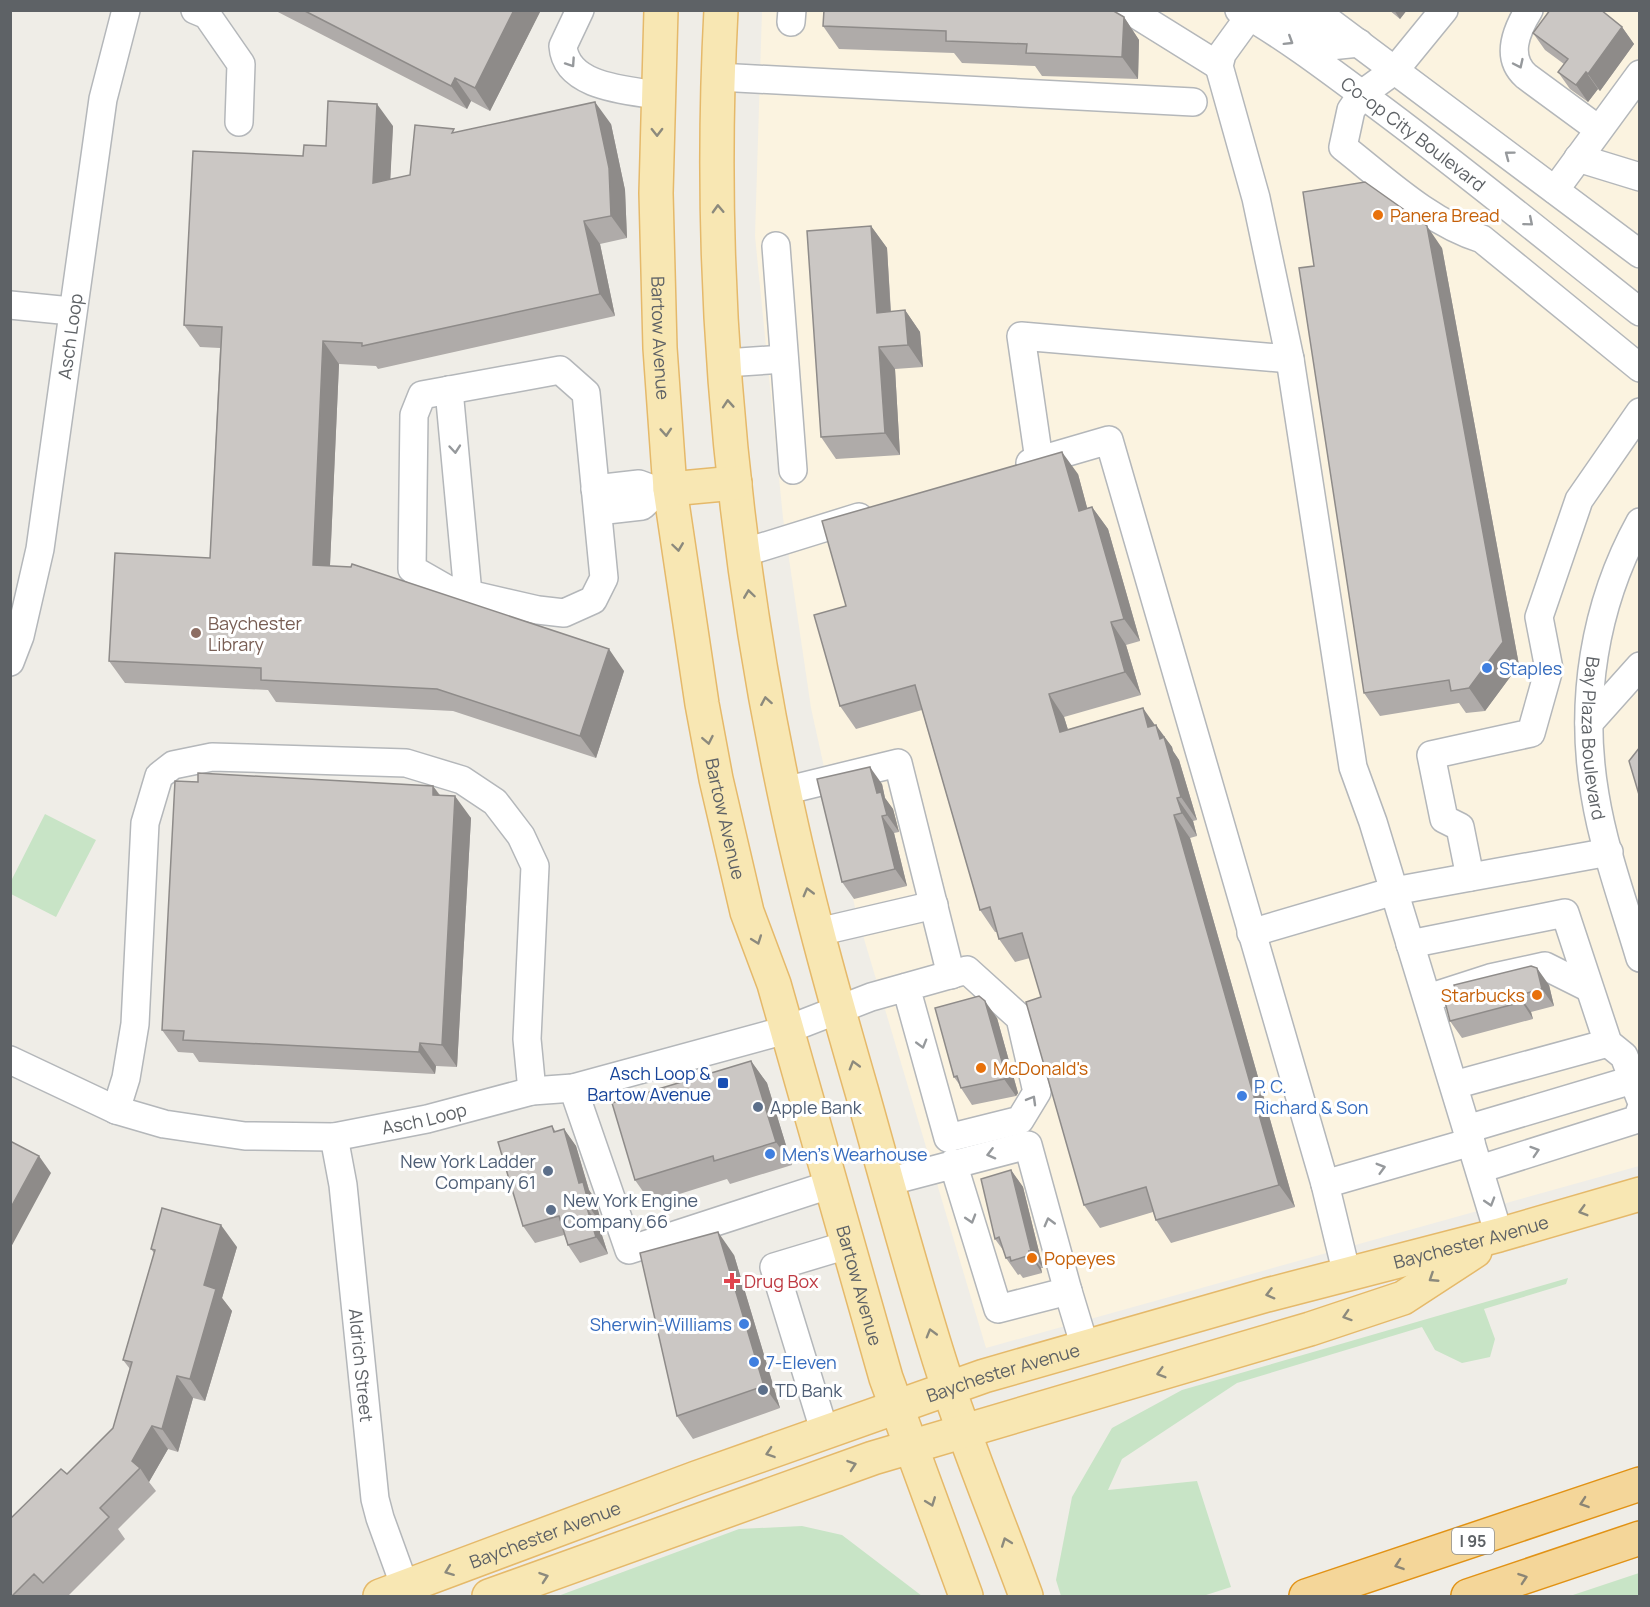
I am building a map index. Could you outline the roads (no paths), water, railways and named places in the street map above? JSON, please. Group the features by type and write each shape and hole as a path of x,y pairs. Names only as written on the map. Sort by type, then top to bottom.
{"highway":[{"name":"I 95","path":"1306,1596 1640,1484"},
{"path":"1468,1596 1640,1538"}],"main road":[{"name":"Bartow Avenue","path":"661,10 657,95 657,262 664,490 702,704 727,833 747,912 774,984 847,1245 896,1408 966,1596"},
{"path":"721,10 717,178 725,363 743,553 784,791 838,1009 887,1182 949,1388 1026,1596"},
{"path":"664,490 735,483"},
{"name":"Baychester Avenue","path":"393,1592 696,1478 949,1388 1085,1347 1499,1235 1639,1194"},
{"name":"Baychester Avenue","path":"489,1596 698,1520 910,1447 1269,1341 1403,1298 1499,1235"}],"street":[{"name":"Asch Loop","path":"10,662 20,636 40,549 71,311 103,99 126,10"},
{"path":"195,10 207,15 241,64 239,122"},
{"path":"580,10 564,46 564,53 573,69 582,76 606,86 657,95"},
{"path":"1129,10 1219,66"},
{"path":"1278,10 1330,46 1359,44"},
{"path":"1314,10 1640,254"},
{"path":"1444,10 1395,70 1362,94 1351,110 1343,147 1401,193 1441,220 1461,233 1482,239 1640,368"},
{"path":"1529,10 1516,38 1514,58 1517,66 1526,76 1598,129"},
{"path":"1248,12 1222,54 1219,66 1256,198 1290,359 1353,767 1373,822 1428,998 1499,1235"},
{"name":"Co-op City Boulevard","path":"1248,12 1362,94 1504,202 1640,312"},
{"path":"1555,190 1640,74"},
{"path":"718,77 1193,102"},
{"path":"1578,158 1640,177"},
{"path":"1482,239 1504,202"},
{"path":"776,246 793,470"},
{"path":"10,305 71,311"},
{"path":"1039,460 1021,336 1290,359"},
{"path":"725,363 784,359"},
{"path":"560,370 586,393 596,500 604,578 593,600 564,613 538,610 447,589 412,569 414,415 422,395 560,370"},
{"path":"449,390 468,594"},
{"path":"1470,878 1460,826 1444,819 1431,755 1531,733 1549,669 1539,617 1579,500 1640,412"},
{"path":"1006,471 1109,440 1325,1184 1347,1275"},
{"path":"596,500 639,484 664,490"},
{"path":"743,553 885,509"},
{"name":"Bay Plaza Boulevard","path":"1640,522 1617,567 1601,616 1592,670 1589,723 1595,796 1640,958"},
{"path":"1589,723 1640,666"},
{"path":"116,1110 126,1078 135,1024 145,823 159,776 173,765 212,758 406,763 462,780 495,802 521,836 535,866 527,1039 532,1091"},
{"path":"784,791 898,763 934,905 959,972 1020,1018 1037,1092 1020,1120 948,1138 906,987"},
{"path":"1251,933 1394,891 1609,852"},
{"path":"818,932 934,905"},
{"path":"1325,1184 1469,1136 1636,1089 1624,1056 1608,1043 1565,913 1410,944"},
{"path":"1428,998 1490,978 1545,966 1589,988"},
{"name":"Asch Loop","path":"10,1060 116,1110 207,1132 245,1136 334,1137 427,1119 532,1091 573,1088 786,1030 838,1009 959,972"},
{"path":"1454,1085 1608,1043"},
{"path":"573,1088 629,1250 830,1185"},
{"path":"1480,1169 1638,1119 1640,1111"},
{"name":"Aldrich Street","path":"334,1137 343,1185 375,1499 393,1592"},
{"path":"887,1182 1028,1145 1085,1347"},
{"path":"953,1163 998,1309 1068,1291"},
{"path":"825,1433 774,1267 847,1245"}],"place":[{"name":"Panera Bread","path":"1378,215"},
{"name":"Baychester Library","path":"196,633"},
{"name":"Staples","path":"1487,668"},
{"name":"Starbucks","path":"1537,995"},
{"name":"McDonald's","path":"981,1068"},
{"name":"Asch Loop & Bartow Avenue","path":"723,1083"},
{"name":"P. C. Richard & Son","path":"1242,1096"},
{"name":"Apple Bank","path":"758,1107"},
{"name":"Men's Wearhouse","path":"770,1154"},
{"name":"New York Ladder Company 61","path":"548,1171"},
{"name":"New York Engine Company 66","path":"551,1210"},
{"name":"Popeyes","path":"1032,1258"},
{"name":"Drug Box","path":"732,1281"},
{"name":"Sherwin-Williams","path":"744,1324"},
{"name":"7-Eleven","path":"754,1362"},
{"name":"TD Bank","path":"763,1390"}]}
